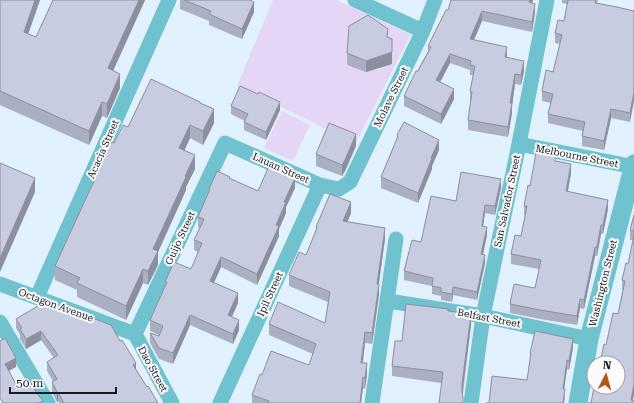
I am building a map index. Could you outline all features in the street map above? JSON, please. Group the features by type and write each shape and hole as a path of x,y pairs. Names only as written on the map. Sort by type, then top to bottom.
{"street":[{"name":"Acacia Street","path":"37,297 169,0"},
{"path":"355,0 423,31"},
{"name":"Molave Street","path":"339,189 350,182 423,31 435,0"},
{"name":"San Salvador Street","path":"471,403 483,316 547,0"},
{"name":"Lauan Street","path":"225,143 320,185 339,189"},
{"name":"Guijo Street","path":"135,334 225,143"},
{"name":"Melbourne Street","path":"519,144 634,166"},
{"name":"Washington Street","path":"578,403 589,339 634,166"},
{"name":"Ipil Street","path":"220,403 320,185"},
{"path":"372,403 396,239"},
{"name":"Octagon Avenue","path":"0,284 135,334"},
{"name":"Belfast Street","path":"388,301 483,316 589,339"},
{"path":"0,322 48,403"},
{"name":"Dao Street","path":"135,334 172,403"}],"shaded area":[{"path":"273,0 337,0 411,34 356,143 237,86"},
{"path":"282,111 310,125 293,161 264,148"}],"building":[{"path":"0,0 35,0 24,32 36,37 53,0 139,0 108,68 120,74 107,104 102,102 89,131 0,91"},
{"path":"184,0 250,0 254,2 242,29 209,14 211,11"},
{"path":"451,0 530,0 529,2 535,4 532,22 482,11 470,39 507,47 505,57 524,61 521,75 515,74 508,127 468,120 472,92 470,91 475,66 470,65 471,61 450,54 436,80 454,89 441,114 404,96 416,71 418,71 431,47 428,46 446,10 448,10"},
{"path":"568,0 596,0 595,3 634,11 634,92 630,113 611,109 604,141 582,136 585,122 548,114 553,94 542,91 546,70 553,72 562,35 555,33 558,20 564,21"},
{"path":"368,15 388,29 387,37 392,39 392,52 366,61 347,53 349,26"},
{"path":"151,79 214,109 203,131 190,125 179,148 195,155 153,249 158,251 148,271 143,269 126,306 77,283 80,278 55,266 112,142 114,143 123,125 128,127"},
{"path":"240,86 258,94 259,92 280,102 266,132 244,122 248,114 231,106"},
{"path":"404,122 439,140 418,193 381,177 398,136 397,135"},
{"path":"329,123 356,134 342,165 316,154"},
{"path":"536,153 556,156 555,161 571,164 566,191 608,200 597,247 595,247 584,300 580,299 577,316 510,304 514,284 535,288 541,260 511,254 515,235 521,236 527,206 524,206 528,185 530,186"},
{"path":"0,163 35,178 0,258"},
{"path":"269,166 295,178 284,202 286,202 276,225 279,226 257,274 221,257 210,281 238,293 228,315 239,320 233,334 190,315 173,353 159,348 150,333 159,336 163,326 150,320 174,262 191,269 202,243 194,240 204,219 198,217 217,171 258,191"},
{"path":"461,172 501,179 495,206 485,205 482,226 487,227 481,254 485,255 477,292 453,287 452,294 441,292 441,288 432,286 433,278 404,271 412,240 421,242 431,196 456,201"},
{"path":"330,194 351,202 343,221 385,228 372,333 365,332 361,363 367,363 365,378 363,377 360,403 268,403 269,401 252,395 260,374 262,375 271,351 309,365 316,344 269,324 278,302 325,323 330,292 289,275 299,252 306,255"},
{"path":"634,215 634,231 630,230"},
{"path":"634,235 634,384 631,400 634,401 634,403 591,403 592,395 626,395 626,355 602,355 604,344 606,345 613,313 618,314 625,281 622,280 626,263 628,264"},
{"path":"46,301 51,309 56,306 111,325 120,341 122,340 136,363 133,365 158,403 64,403 52,382 57,379 47,362 58,355 41,331 26,339 20,329 22,328 16,319"},
{"path":"406,304 448,309 448,311 471,314 462,384 463,403 439,403 443,372 392,366 395,341 402,341"},
{"path":"535,331 573,339 569,361 567,360 563,389 565,389 563,403 489,403 492,376 527,380 530,353"},
{"path":"5,338 16,358 5,364 17,386 29,379 43,401 38,403 3,403 0,398 0,341"}]}
